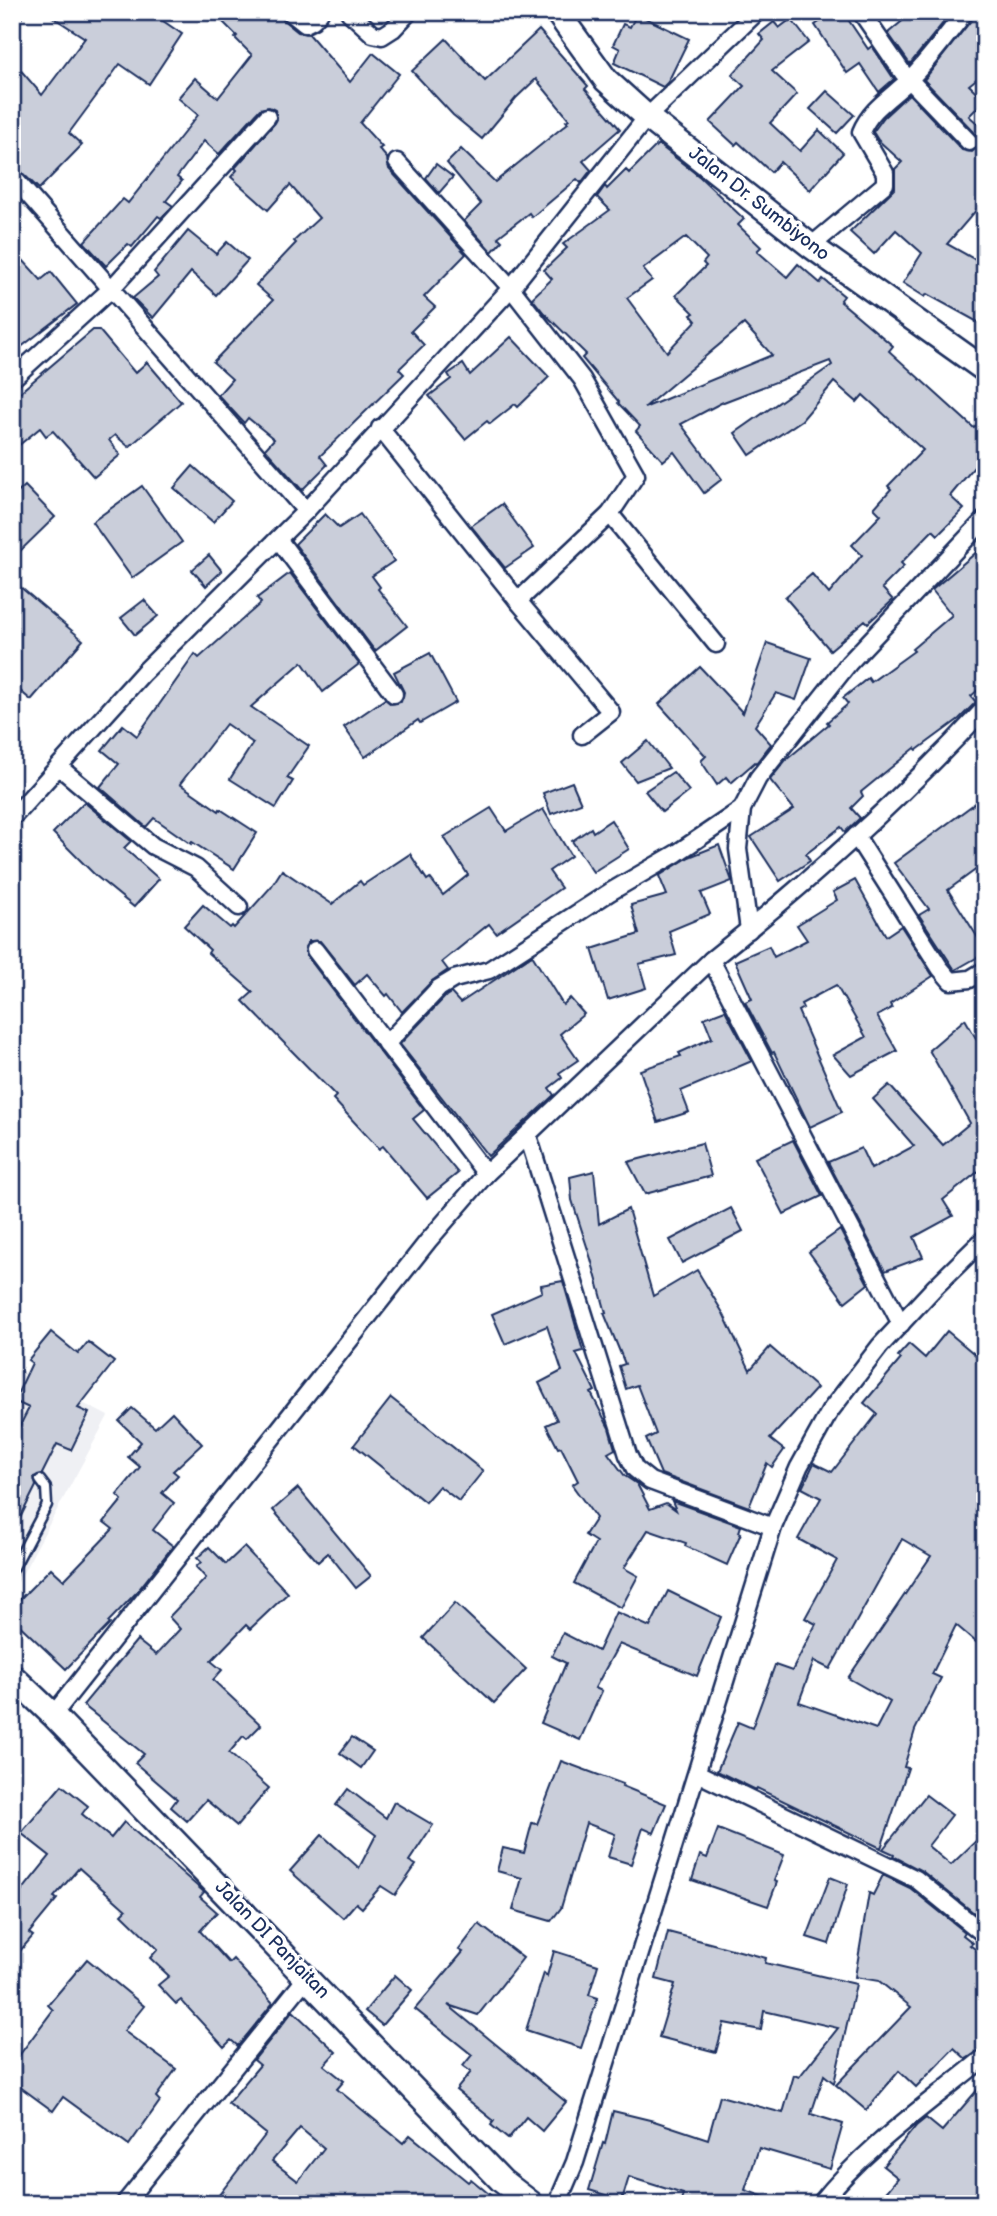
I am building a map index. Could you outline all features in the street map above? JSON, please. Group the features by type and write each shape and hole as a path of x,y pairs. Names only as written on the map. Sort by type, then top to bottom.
{"street":[{"path":"290,12 305,24 320,12"},
{"path":"349,12 373,34 382,36 409,12"},
{"name":"Jalan Dr. Sumbiyono","path":"557,12 606,80 647,117 811,246 985,370"},
{"path":"12,818 143,673 306,511 512,288 647,117 757,12"},
{"path":"862,12 909,80 970,142"},
{"path":"811,246 885,184 885,173 861,132 876,109 909,80 965,12"},
{"path":"12,379 111,289 267,117"},
{"path":"397,162 512,288 582,379 636,475 610,514 518,601"},
{"path":"12,176 306,511"},
{"path":"380,428 518,601 611,712 582,735"},
{"path":"610,514 716,644"},
{"path":"749,930 738,849 741,809 758,778 849,663 985,519"},
{"path":"278,539 394,695"},
{"path":"53,1714 411,1262 486,1174 711,960 856,836 985,708"},
{"path":"59,767 153,846 196,868 239,907"},
{"path":"386,1044 439,988 453,979 489,970 610,892 677,853 741,809"},
{"path":"856,836 951,981 970,979 985,970"},
{"path":"315,950 486,1174"},
{"path":"711,960 901,1324"},
{"path":"528,1136 628,1455 635,1469 650,1481 773,1527"},
{"path":"556,2204 575,2162 773,1527 799,1467 830,1410 880,1346 985,1238"},
{"name":"Jalan DI Panjaitan","path":"12,1676 53,1714 502,2181 532,2204"},
{"path":"697,1773 916,1879 985,1935"},
{"path":"124,2204 307,1977"},
{"path":"820,2204 842,2177 879,2143 985,2057"}],"lane":[{"path":"12,1571 47,1504 46,1488 40,1480"}],"shaded area":[{"path":"12,1367 108,1416 12,1593"}],"building":[{"path":"45,12 150,12 182,34 149,84 120,64 69,133 82,145 39,189 12,163 12,60 42,95 85,38"},
{"path":"213,12 280,12 283,20 298,32 309,34 350,82 373,53 399,74 360,123 382,147 379,149 387,158 389,169 466,254 424,297 435,307 411,331 424,345 399,369 404,374 320,456 327,465 302,490 265,449 274,439 248,418 244,423 218,395 232,379 213,362 273,300 256,285 296,243 294,241 319,218 290,185 268,210 231,177 237,170 235,168 275,123 275,110 269,107 260,109 219,154 204,141 177,177 182,181 166,201 173,206 161,218 158,216 132,247 128,244 106,266 84,242 123,199 128,203 198,115 178,98 195,78 218,98 252,55"},
{"path":"834,12 843,12 868,49 872,46 894,79 879,92 860,64 847,73 815,25"},
{"path":"913,12 952,12 910,64 888,33"},
{"path":"975,12 985,12 985,72 969,85 985,100 969,116 985,130 985,200 947,244 985,265 985,326 927,294 925,297 903,283 922,253 896,230 874,254 850,232 895,188 895,169 902,162 873,132 884,117 909,94 962,150 972,152 979,146 977,135 924,80"},
{"path":"637,14 689,39 663,87 614,63 620,49 613,45 623,24 630,27"},
{"path":"791,19 809,42 772,71 797,94 770,123 800,151 819,130 843,153 810,190 780,162 771,172 738,142 735,145 710,122 744,86 732,75 764,40 759,34 774,22 779,28"},
{"path":"539,30 588,86 585,89 620,129 583,161 591,170 581,183 577,179 532,217 529,213 498,237 502,241 492,252 464,221 481,204 447,163 461,149 495,182 568,123 566,121 569,119 536,79 516,98 482,139 453,115 412,71 446,39 485,81"},
{"path":"827,91 854,115 837,133 810,109"},
{"path":"658,144 700,177 744,219 738,225 761,247 757,251 787,277 798,264 820,283 823,279 844,296 840,301 893,346 889,351 974,428 985,416 985,454 950,496 964,509 938,535 933,530 901,563 904,566 882,588 893,600 868,623 865,620 830,650 785,597 812,574 829,594 862,555 852,545 881,515 874,508 891,489 888,486 923,450 863,395 857,402 834,382 802,420 750,455 735,433 832,365 830,361 721,403 681,424 722,479 704,493 674,452 663,461 636,431 640,426 582,358 586,354 532,298 552,279 544,270 567,248 563,244 610,210 597,197 605,186 607,189 626,170 629,173","holes":["686,237 707,258 703,263 706,266 676,295 694,313 691,315 696,321 667,352 627,298 652,280 643,269","744,324 772,355 644,408"]},
{"path":"436,164 453,177 439,193 426,178"},
{"path":"188,231 216,254 227,242 248,260 216,295 191,272 153,318 133,298 158,277 154,272"},
{"path":"12,248 41,280 51,272 77,304 12,354"},
{"path":"93,330 99,330 135,373 147,362 181,402 129,447 115,435 109,440 120,455 94,477 53,431 46,436 40,428 12,451 12,399"},
{"path":"511,337 549,377 518,407 515,404 490,424 487,421 465,439 429,396 451,379 448,374 463,364 470,375"},
{"path":"193,466 232,501 213,522 174,488"},
{"path":"25,486 55,517 12,559 12,498"},
{"path":"142,486 182,542 132,578 92,522"},
{"path":"502,504 534,548 505,568 471,526"},
{"path":"325,514 339,528 360,514 394,561 372,576 380,587 378,589 407,626 375,651 295,544"},
{"path":"985,545 985,684 971,696 976,702 959,719 917,750 915,748 861,792 863,796 851,808 860,818 845,832 841,827 806,854 810,861 780,881 751,837 794,809 770,780 786,760 829,724 827,722 848,704 843,698 868,678 871,682 914,651 912,649 952,615 932,590"},
{"path":"209,555 222,571 206,586 192,570"},
{"path":"290,573 359,664 323,692 302,662 251,707 309,746 287,778 293,781 276,808 230,779 253,743 226,724 180,784 257,833 234,869 154,818 146,827 100,787 119,764 102,750 123,725 137,736 195,654 199,658 261,603 257,598"},
{"path":"12,580 83,640 31,700 12,684"},
{"path":"144,600 158,616 135,635 121,618"},
{"path":"767,643 811,658 796,700 776,693 755,726 771,744 756,763 731,783 726,777 717,785 701,761 706,756 659,704 700,667 743,713"},
{"path":"430,653 456,702 420,723 418,720 365,757 344,727 385,699 391,704 401,702 404,692 394,672"},
{"path":"648,741 669,768 636,781 622,763"},
{"path":"673,772 689,791 662,812 645,791"},
{"path":"572,782 581,803 551,814 543,793"},
{"path":"985,796 985,863 948,890 985,953 955,970 919,915 929,909 894,863"},
{"path":"84,802 131,841 124,848 159,879 134,907 96,876 53,833"},
{"path":"491,808 506,831 543,809 571,856 549,871 561,888 496,933 489,924 442,962 448,970 432,981 402,1012 367,974 355,985 320,941 309,941 305,947 307,956 424,1110 413,1119 458,1173 427,1198 383,1146 379,1149 333,1099 336,1096 243,1001 253,992 208,953 210,950 184,926 203,905 230,928 234,928 271,887 282,870 332,904 360,881 363,885 410,854 427,880 430,878 443,895 468,875 444,837"},
{"path":"611,820 629,849 593,872 572,841 591,828 593,832"},
{"path":"719,845 732,881 701,893 710,914 669,931 676,955 639,964 646,988 608,1000 592,949 639,934 631,905 667,895 659,876 689,857"},
{"path":"855,880 886,936 901,926 933,976 890,1004 892,1008 877,1016 897,1051 851,1075 833,1055 866,1037 836,985 801,1004 803,1008 798,1011 842,1112 810,1127 774,1052 772,1053 745,1002 752,999 735,961 769,946 774,957 807,940 797,925 837,900 833,892"},
{"path":"532,955 563,1005 570,998 584,1014 560,1034 578,1060 559,1073 562,1078 549,1088 554,1095 488,1156 400,1044 446,996 451,993 460,1003"},
{"path":"725,1010 752,1061 681,1091 689,1112 658,1122 640,1070 681,1056 679,1053 712,1038 704,1018"},
{"path":"965,1019 985,1054 985,1166 943,1200 953,1216 914,1237 923,1257 885,1271 828,1162 861,1148 871,1169 914,1146 873,1099 889,1085 943,1145 970,1123 929,1050"},
{"path":"793,1140 822,1196 784,1214 755,1158"},
{"path":"702,1143 711,1176 645,1194 628,1162"},
{"path":"594,1171 599,1224 628,1209 653,1296 697,1270 723,1313 750,1370 770,1347 817,1388 770,1439 784,1450 772,1467 767,1463 749,1507 661,1474 646,1439 656,1434 637,1385 626,1389 619,1366 625,1364 604,1313 591,1259 572,1200 570,1177"},
{"path":"731,1208 743,1231 682,1263 670,1240"},
{"path":"840,1230 868,1284 845,1302 809,1252"},
{"path":"563,1281 583,1351 576,1353 595,1391 591,1393 609,1428 615,1449 608,1453 625,1476 637,1484 650,1509 666,1503 676,1510 672,1501 741,1526 741,1533 727,1565 685,1546 686,1543 648,1530 624,1568 638,1576 621,1608 574,1583 596,1542 585,1535 596,1518 572,1485 578,1481 561,1447 558,1448 546,1425 557,1420 539,1383 562,1371 547,1326 505,1344 492,1314 542,1292 541,1285"},
{"path":"947,1331 985,1363 985,1631 976,1642 956,1625 932,1674 941,1678 915,1730 904,1767 908,1768 881,1848 717,1771 738,1722 752,1728 775,1665 792,1671 816,1624 805,1618 837,1560 798,1539 821,1498 802,1488 814,1463 832,1472 877,1414 864,1403 901,1359 898,1356 909,1344 925,1358","holes":["902,1539 931,1556 848,1678 890,1702 876,1729 799,1702 814,1661 830,1669"]},
{"path":"51,1332 78,1354 88,1342 114,1362 78,1408 89,1413 71,1450 57,1444 42,1474 34,1477 36,1486 12,1534 12,1441 29,1408 14,1401 32,1363 28,1360"},
{"path":"391,1398 483,1471 459,1501 439,1486 425,1502 354,1445"},
{"path":"132,1408 155,1428 172,1412 202,1444 173,1471 178,1475 162,1493 174,1503 153,1530 173,1546 136,1593 108,1622 110,1624 66,1669 12,1618 12,1607 51,1568 64,1580 113,1529 104,1522 122,1500 117,1495 140,1467 128,1457 141,1442 119,1421"},
{"path":"298,1488 371,1576 356,1588 328,1553 318,1562 273,1510"},
{"path":"209,1547 226,1564 244,1547 288,1593 250,1629 246,1625 211,1661 222,1670 213,1680 261,1725 247,1739 243,1736 229,1753 269,1788 237,1826 206,1800 187,1821 171,1807 177,1799 135,1763 144,1754 83,1705 137,1640 156,1655 180,1629 169,1617 206,1578 196,1567 201,1562 197,1558"},
{"path":"668,1591 721,1617 697,1676 619,1644 595,1688 602,1691 580,1740 541,1723 566,1663 552,1656 563,1633 598,1651 616,1612 650,1627"},
{"path":"455,1603 526,1669 494,1703 423,1638"},
{"path":"352,1737 373,1751 361,1768 340,1753"},
{"path":"561,1761 623,1784 622,1786 666,1804 654,1833 643,1828 631,1864 608,1857 615,1834 586,1823 561,1908 551,1921 513,1910 522,1878 497,1871 503,1848 524,1853 532,1823 537,1824"},
{"path":"62,1785 88,1806 82,1814 111,1838 124,1822 204,1892 200,1897 217,1912 200,1931 229,1963 233,1959 273,2003 238,2046 231,2040 224,2047 181,2000 176,2004 158,1985 169,1976 150,1958 158,1949 122,1914 126,1910 79,1868 54,1897 57,1899 29,1933 33,1936 12,1960 12,1903 50,1856 21,1833"},
{"path":"348,1789 386,1818 394,1802 433,1825 409,1861 416,1865 395,1895 381,1886 362,1908 356,1903 343,1918 290,1871 322,1835 359,1868 376,1835 336,1805"},
{"path":"926,1795 952,1815 928,1846 951,1865 985,1832 985,1911 979,1917 922,1871 883,1849"},
{"path":"718,1829 784,1855 768,1906 692,1880 700,1855 707,1858"},
{"path":"883,1875 910,1888 965,1932 963,1935 973,1943 970,1945 985,1957 985,2047 966,2059 954,2048 916,2087 899,2071 866,2110 836,2085 911,2007 879,1981 855,1977 869,1893 873,1895"},
{"path":"830,1877 848,1884 829,1944 807,1937"},
{"path":"479,1924 523,1958 478,2015 448,2005 566,2102 542,2131 526,2117 508,2139 491,2125 494,2121 456,2090 471,2072 463,2066 472,2055 415,2009 463,1952 459,1950"},
{"path":"668,1932 766,1958 765,1963 856,1984 834,2083 824,2075 811,2114 843,2124 830,2169 759,2148 745,2190 778,2202 777,2204 680,2204 683,2194 629,2177 622,2200 589,2190 613,2111 708,2139 720,2096 783,2113 794,2075 799,2077 838,2028 764,2011 761,2030 724,2023 716,2052 659,2037 675,1984 656,1979"},
{"path":"554,1951 598,1965 589,1995 598,1998 581,2048 526,2030"},
{"path":"87,1959 144,2006 124,2031 176,2069 156,2097 160,2101 129,2145 63,2097 53,2111 12,2081 12,2065 53,2010 48,2005"},
{"path":"395,1975 412,1990 382,2025 365,2011"},
{"path":"293,2011 336,2052 324,2065 344,2081 337,2089 403,2143 410,2135 468,2182 471,2179 501,2204 212,2204 266,2134 228,2103 260,2065 254,2060","holes":["300,2128 324,2148 298,2181 272,2161"]},
{"path":"985,2081 985,2204 891,2204 883,2196 898,2178 883,2166 916,2126 926,2118 942,2131"}]}
